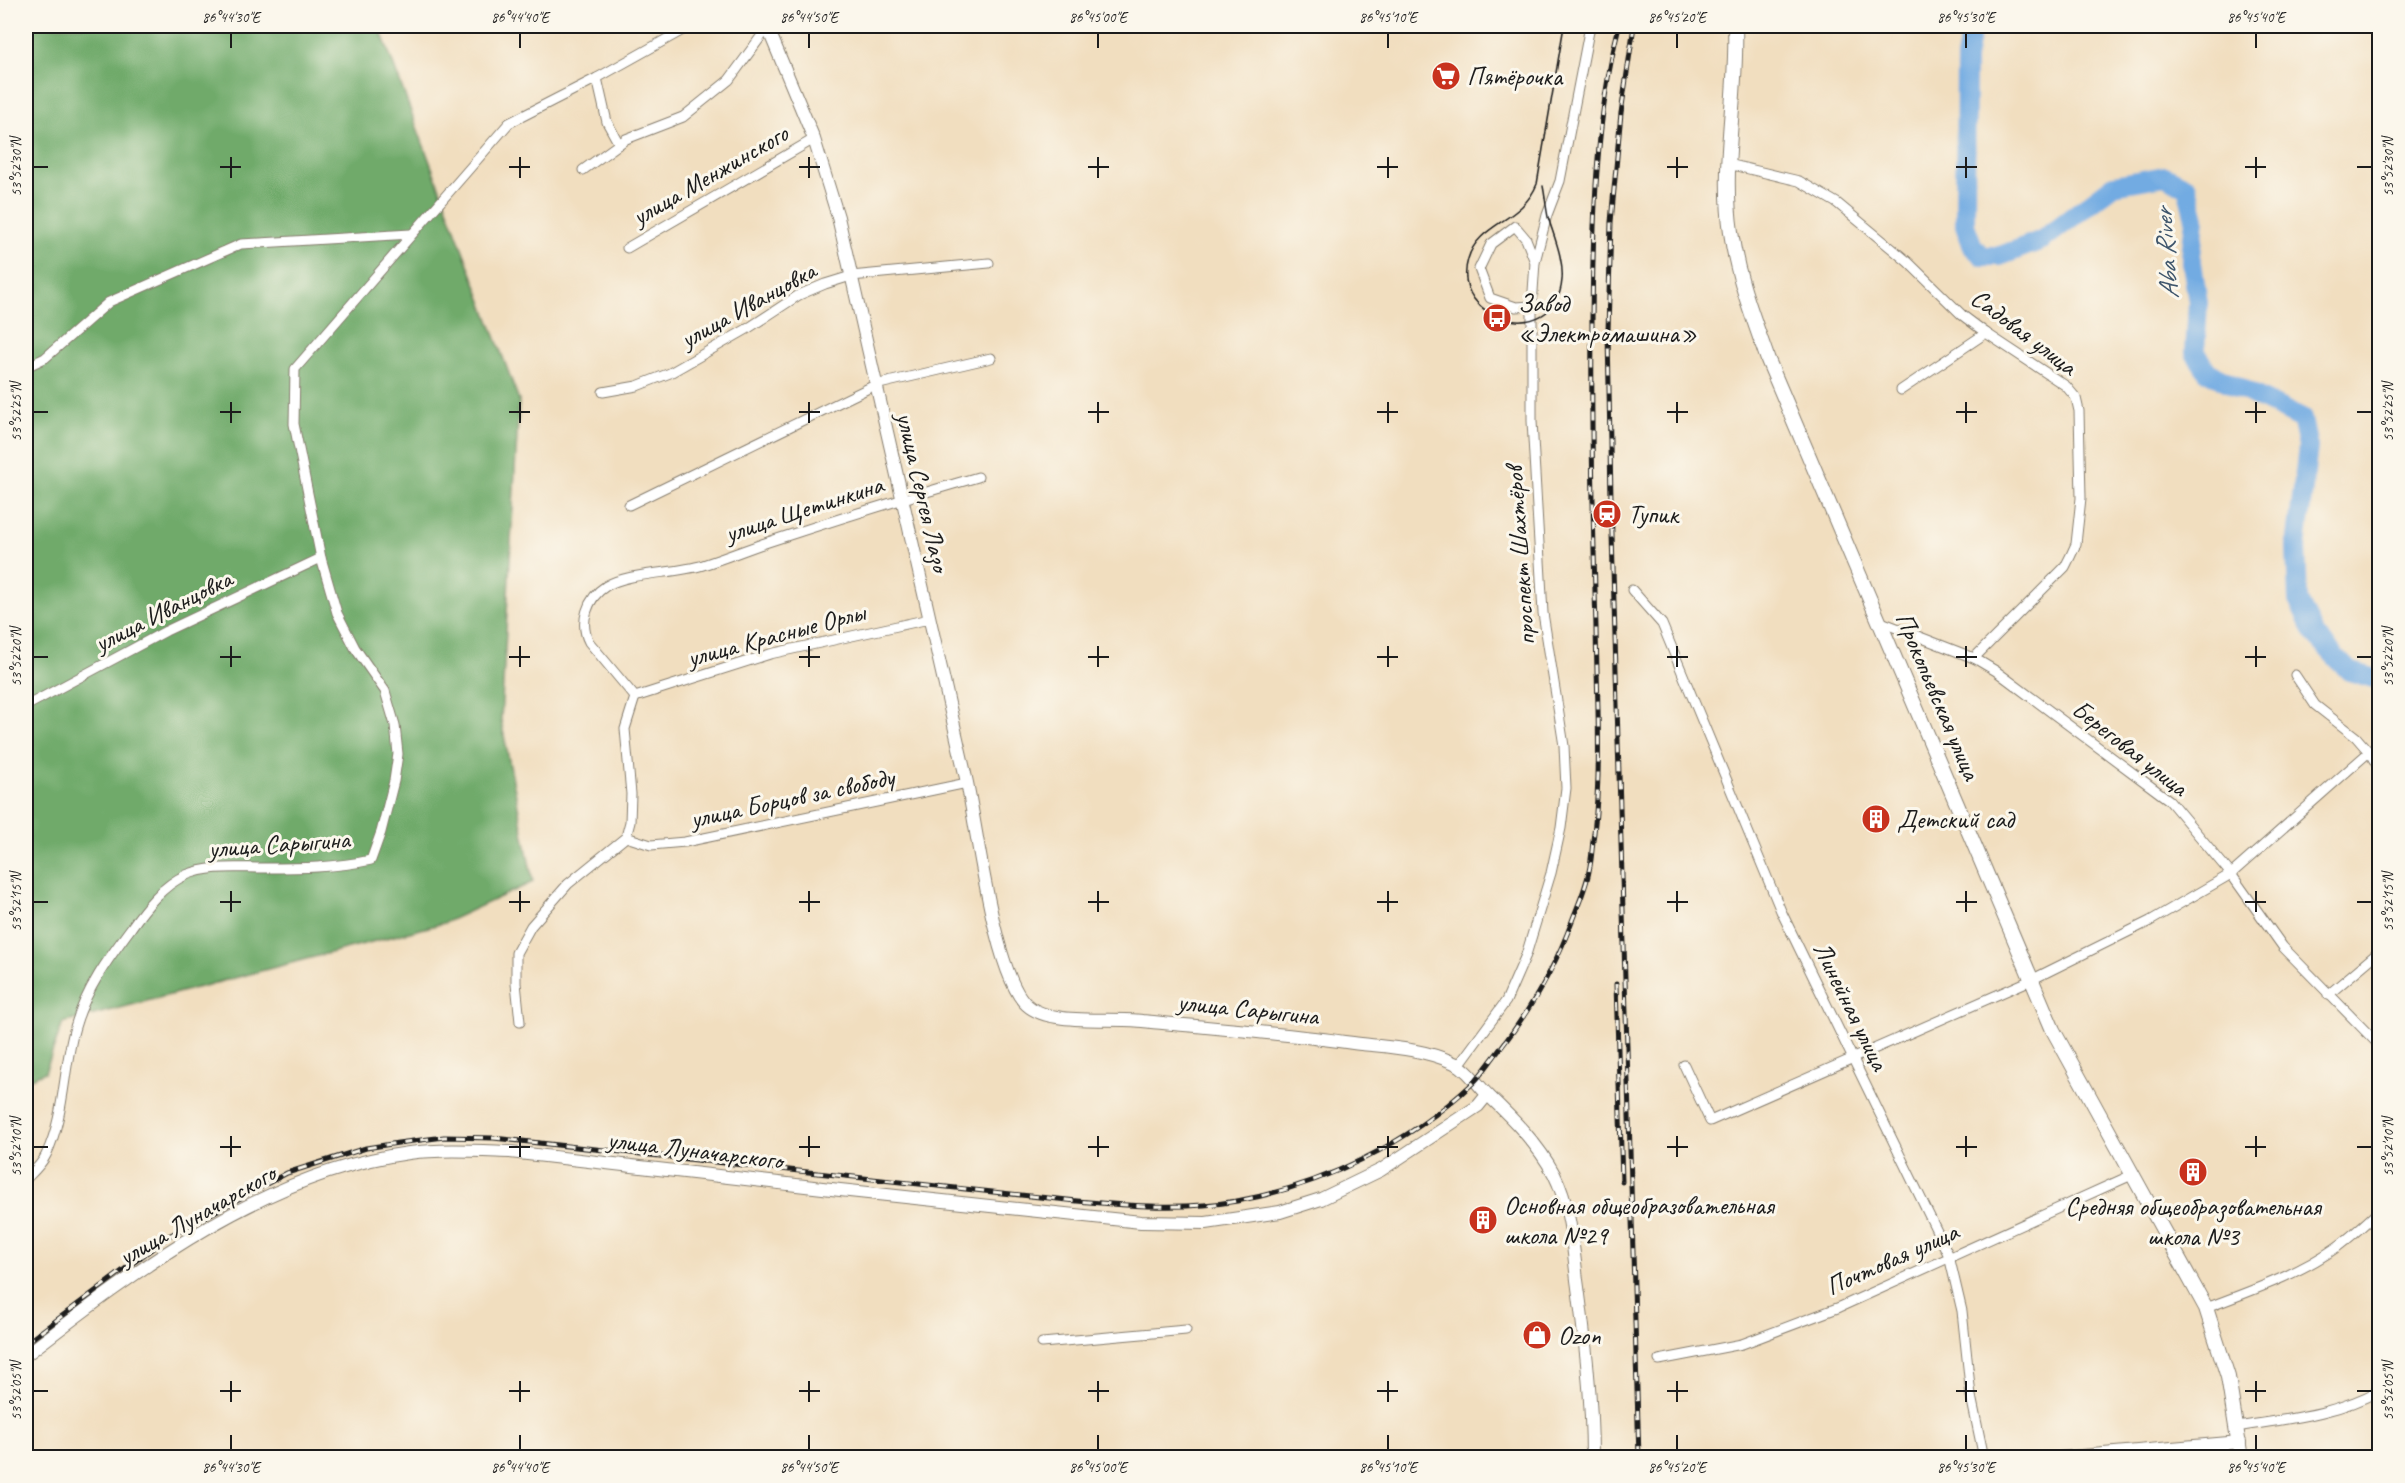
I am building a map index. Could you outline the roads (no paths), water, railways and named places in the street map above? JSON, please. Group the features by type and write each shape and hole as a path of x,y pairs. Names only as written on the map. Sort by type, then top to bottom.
{"main road":[{"name":"улица Сергея Лазо","path":"768,26 814,139 838,217 967,783 993,921 1009,976"},
{"name":"Прокопьевская улица","path":"1735,26 1728,165 1730,230 1739,281 1768,360 2053,1030 2206,1308 2228,1377 2241,1458"},
{"name":"улица Сарыгина","path":"1009,976 1017,994 1026,1005 1042,1015 1134,1020 1339,1041 1421,1052 1460,1065 1487,1095 1506,1111 1527,1136 1553,1172 1563,1196 1572,1243 1587,1359 1592,1458"},
{"name":"улица Луначарского","path":"26,1355 145,1267 218,1223 282,1189 376,1159 411,1153 464,1150 510,1152 1141,1222 1206,1223 1280,1212 1321,1199 1381,1170 1478,1106 1487,1095"},
{"path":"2058,1458 2240,1442"}],"street":[{"path":"321,558 294,424 296,369 411,234 510,123 690,26"},
{"path":"583,170 619,144 683,117 729,80 768,26"},
{"name":"проспект Шахтёров","path":"1460,1065 1506,1001 1526,955 1551,873 1561,828 1566,788 1564,746 1542,613 1532,421 1532,306 1535,262 1560,181 1590,26"},
{"path":"597,78 607,122 619,144"},
{"name":"улица Менжинского","path":"627,248 814,139"},
{"name":"Садовая улица","path":"1728,165 1799,181 1837,203 1908,262 1962,315 2049,373 2066,386 2076,398 2079,411 2080,498 2076,544 2065,567 1974,658"},
{"path":"1532,306 1516,307 1490,298 1479,269 1491,244 1515,226 1526,239 1535,262"},
{"path":"26,368 45,358 109,302 241,244 411,234"},
{"name":"улица Иванцовка","path":"603,392 637,386 670,373 814,288 851,276 989,263"},
{"path":"1901,390 1986,333"},
{"path":"629,506 875,385 992,358"},
{"name":"улица Щетинкина","path":"635,697 589,642 584,632 583,620 591,601 604,587 620,579 702,565 902,498 978,477"},
{"name":"улица Иванцовка","path":"26,706 166,631 321,558"},
{"name":"улица Сарыгина","path":"26,1179 45,1157 55,1132 68,1053 82,1006 99,971 143,911 165,888 187,874 219,868 313,868 372,860 394,782 398,754 395,725 385,691 355,648 338,613 321,558"},
{"name":"Линейная улица","path":"1632,590 1662,624 1781,911 1949,1256 1962,1311 1971,1396 1984,1458"},
{"name":"улица Красные Орлы","path":"635,697 770,654 929,619"},
{"name":"Береговая улица","path":"1881,622 1974,658 1996,671 2169,800 2231,874 2283,947 2379,1046"},
{"path":"2295,675 2315,705 2356,737 2369,752 2379,770"},
{"path":"520,1022 516,953 531,926 568,884 626,837 630,822 631,794 625,729 635,697"},
{"path":"1684,1065 1710,1121 2031,980 2150,921 2231,874 2369,752"},
{"name":"улица Борцов за свободу","path":"626,837 651,845 676,844 967,783"},
{"path":"2328,995 2379,951"},
{"name":"Почтовая улица","path":"1659,1360 1742,1344 1839,1307 2134,1174"},
{"path":"2206,1308 2253,1290 2309,1264 2337,1247 2379,1210"},
{"path":"1042,1342 1186,1330"},
{"path":"2237,1427 2322,1413 2349,1405 2379,1390"}],"waterway":[{"name":"Aba River","path":"1972,26 1966,58 1965,225 1973,247 1983,256 2000,256 2042,240 2114,185 2165,176 2187,187 2195,219 2191,256 2198,303 2195,353 2208,372 2302,419 2308,447 2296,547 2298,600 2315,635 2349,671 2380,680"}],"tram line":[{"path":"1543,186 1548,217 1560,256 1562,280 1555,302 1542,315 1525,321 1506,319 1488,312 1474,299 1466,281 1468,259 1473,247 1481,237 1521,207 1537,184 1564,26"}],"railway":[{"path":"26,1343 169,1236 287,1173 366,1148 444,1137 493,1138 1077,1201 1137,1206 1197,1206 1269,1194 1333,1173 1393,1143 1448,1105 1482,1072 1520,1022 1540,990 1565,939 1584,890 1591,862 1598,756 1592,436 1593,247 1600,135 1619,26"},
{"path":"1634,26 1621,113 1611,222 1608,332 1639,1458"},
{"path":"1616,984 1622,1182"}],"place":[{"name":"Пятёрочка","path":"1446,76"},
{"name":"Завод «Электромашина»","path":"1497,318"},
{"name":"Тупик","path":"1607,514"},
{"name":"Детский сад","path":"1876,819"},
{"name":"Средняя общеобразовательная школа №3","path":"2193,1172"},
{"name":"Основная общеобразовательная школа №29","path":"1483,1220"},
{"name":"Ozon","path":"1537,1335"}]}
